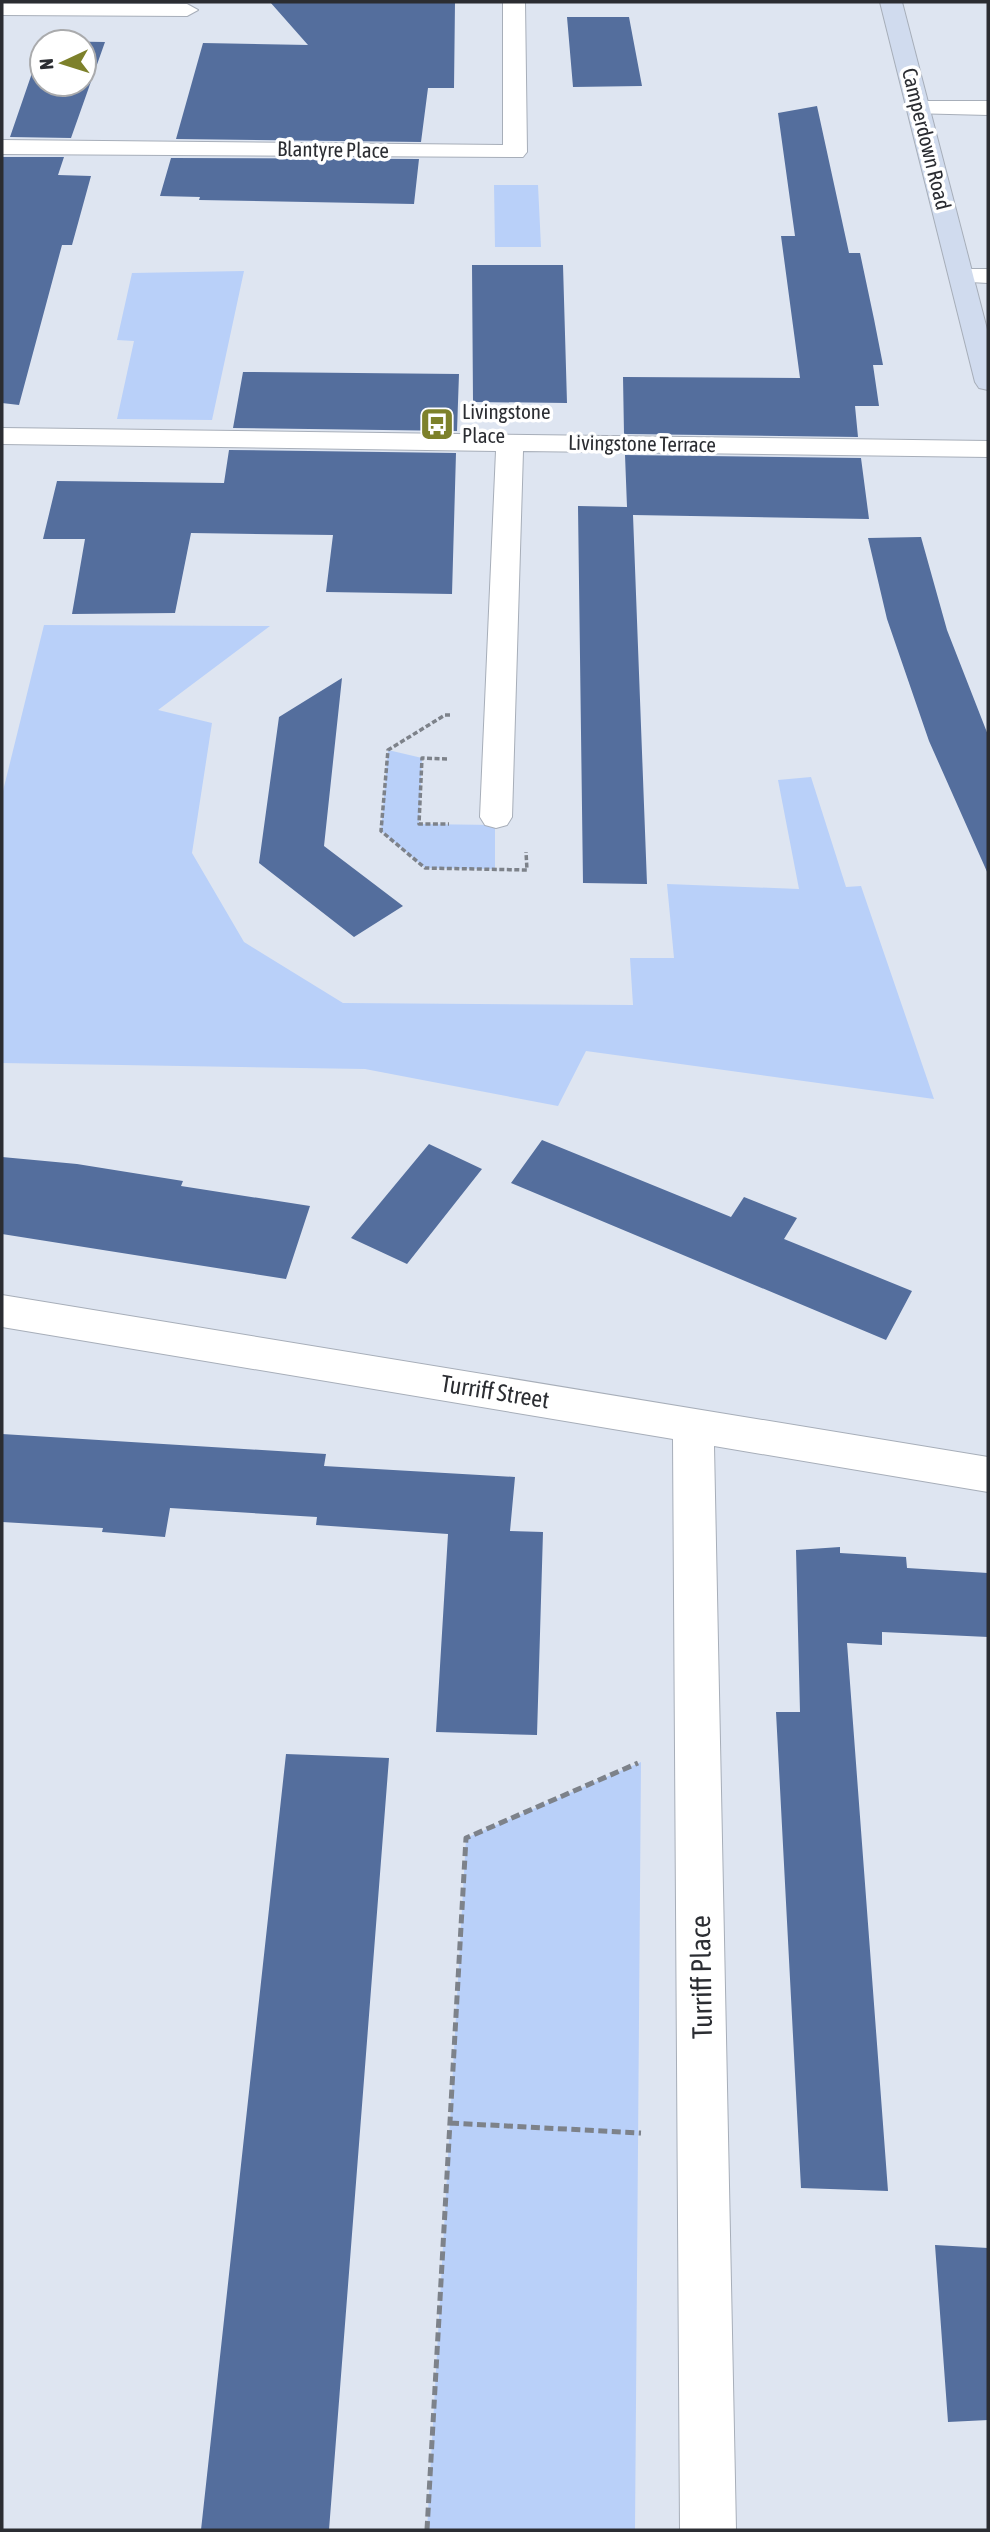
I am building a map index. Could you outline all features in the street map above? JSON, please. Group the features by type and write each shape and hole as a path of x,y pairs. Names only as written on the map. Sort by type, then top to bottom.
{"street":[{"name":"Blantyre Place","path":"2,147 515,152 514,2"},
{"name":"Camperdown Road","path":"891,2 988,382"},
{"path":"2,9 187,10"},
{"path":"918,108 988,108"},
{"path":"961,276 988,276"},
{"name":"Livingstone Terrace","path":"2,436 988,449"},
{"path":"496,817 510,443"},
{"name":"Turriff Street","path":"2,1311 988,1474"},
{"name":"Turriff Place","path":"693,1424 708,2530"}],"path":[{"path":"427,2530 466,1838 641,1762 697,1764"},
{"path":"450,2123 703,2136"}],"shaded area":[{"path":"494,185 538,185 541,247 495,247"},
{"path":"244,271 212,420 117,419 134,341 117,340 132,273"},
{"path":"44,625 270,626 158,710 212,723 192,853 244,942 343,1003 633,1005 630,958 674,958 667,884 799,889 778,780 811,777 846,887 861,886 934,1099 586,1051 558,1106 365,1069 2,1063 2,795"},
{"path":"388,750 422,758 419,824 495,825 495,869 425,868 381,831"},
{"path":"641,1762 635,2530 427,2530 466,1838"}],"building":[{"path":"270,2 455,2 454,88 428,88 421,142 176,139 203,43 308,45"},
{"path":"567,17 629,17 642,86 573,87"},
{"path":"98,42 105,42 98,62"},
{"path":"28,85 28,98 85,98 71,138 10,137"},
{"path":"817,106 849,253 860,253 874,319 883,365 873,365 879,406 855,406 858,437 624,434 623,377 800,378 781,236 795,236 778,113"},
{"path":"3,157 64,157 58,175 91,176 72,245 62,245 19,405 2,403"},
{"path":"171,158 419,159 414,204 199,200 200,197 160,196"},
{"path":"472,265 563,265 567,403 473,402"},
{"path":"243,372 459,374 457,431 233,428"},
{"path":"229,450 456,453 452,594 326,592 333,535 191,533 175,613 72,614 85,539 43,539 57,481 224,483"},
{"path":"625,455 861,458 869,519 633,515 647,884 583,883 578,506 627,507"},
{"path":"921,537 947,630 988,735 988,874 929,741 887,619 868,538"},
{"path":"342,678 324,846 403,906 354,937 259,863 279,717"},
{"path":"542,1140 731,1217 744,1197 797,1218 784,1239 912,1291 886,1340 511,1183"},
{"path":"429,1144 482,1169 407,1264 351,1238"},
{"path":"2,1157 77,1164 183,1181 181,1186 310,1206 286,1279 2,1234"},
{"path":"2,1434 326,1454 324,1466 515,1477 510,1531 543,1532 537,1735 436,1732 448,1534 316,1525 317,1517 170,1508 165,1537 102,1532 103,1528 2,1522"},
{"path":"840,1547 840,1553 906,1557 907,1568 988,1573 988,1637 882,1632 882,1645 847,1643 888,2191 801,2188 776,1712 800,1712 796,1550"},
{"path":"286,1754 389,1758 329,2530 201,2530"},
{"path":"935,2245 988,2248 988,2420 948,2422"}],"place":[{"name":"Livingstone Place","path":"437,424"}]}
